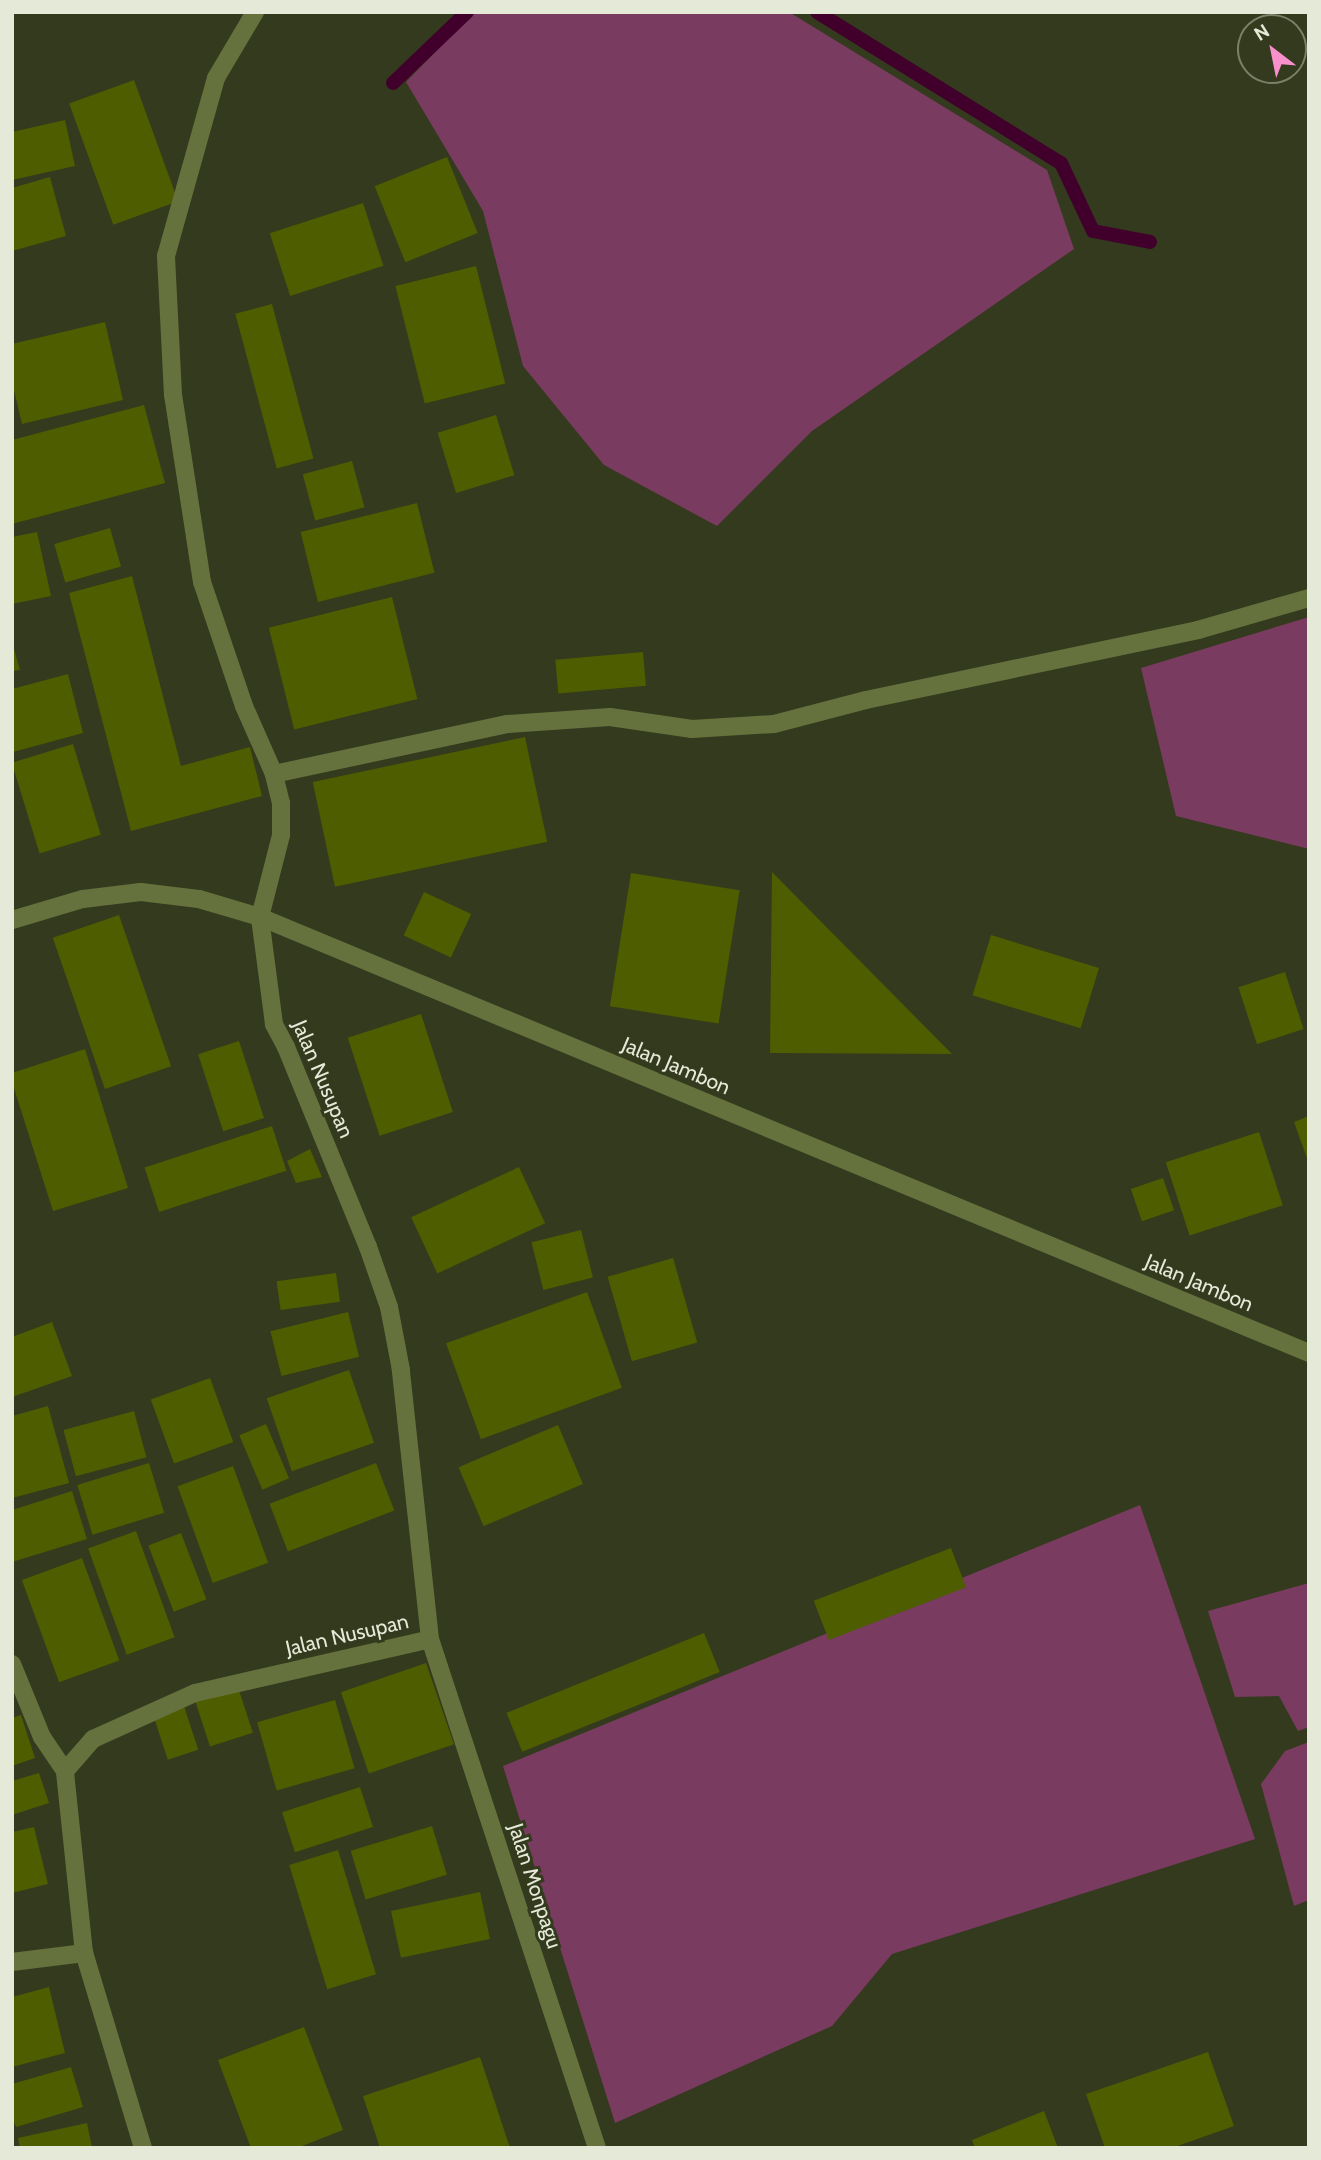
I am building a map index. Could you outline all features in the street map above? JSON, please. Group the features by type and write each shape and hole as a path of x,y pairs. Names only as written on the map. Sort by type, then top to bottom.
{"street":[{"path":"255,12 216,78 166,256 173,395 202,582 244,706 274,774 281,803 281,835 260,917"},
{"path":"274,774 509,724 610,717 692,729 774,724 866,700 1198,630 1309,598"},
{"name":"Jalan Jambon","path":"12,920 83,899 141,892 199,899 260,917 1309,1353"},
{"name":"Jalan Nusupan","path":"65,1771 93,1739 195,1693 430,1639 401,1370 389,1307 369,1247 274,1024 260,917"},
{"name":"Jalan Monpagu","path":"430,1639 597,2148"},
{"path":"12,1664 43,1737 65,1771 84,1953 143,2148"},
{"path":"12,1962 84,1953"}],"shaded area":[{"path":"474,12 789,12 1047,170 1074,249 812,431 717,526 604,465 523,366 483,211 406,82"},
{"path":"1309,617 1309,849 1176,816 1141,668"},
{"path":"1140,1505 1255,1839 892,1954 832,2026 615,2123 503,1766"},
{"path":"1309,1583 1309,1727 1298,1731 1279,1696 1235,1697 1208,1611"},
{"path":"1309,1742 1309,1900 1294,1906 1261,1784 1285,1751"}],"building":[{"path":"134,80 178,201 113,225 69,104"},
{"path":"65,120 75,166 12,180 12,132"},
{"path":"447,157 478,233 405,262 375,186"},
{"path":"50,177 66,236 12,251 12,188"},
{"path":"363,203 383,266 290,296 270,233"},
{"path":"476,266 505,383 425,403 395,286"},
{"path":"272,304 313,459 277,468 235,314"},
{"path":"105,322 123,400 22,424 12,382 12,344"},
{"path":"144,405 165,483 12,524 12,440"},
{"path":"496,415 514,475 456,493 438,433"},
{"path":"352,461 364,507 315,521 303,474"},
{"path":"417,503 434,573 318,602 301,532"},
{"path":"110,528 121,566 65,582 54,544"},
{"path":"37,532 51,596 12,604 12,537"},
{"path":"132,576 181,766 250,747 262,796 131,831 69,593"},
{"path":"392,597 417,699 294,730 269,628"},
{"path":"12,642 20,670 12,671"},
{"path":"643,652 646,686 558,694 555,660"},
{"path":"68,674 83,733 13,752 12,689"},
{"path":"525,737 547,842 335,887 313,782"},
{"path":"73,744 101,835 40,854 12,763"},
{"path":"772,872 952,1054 770,1053"},
{"path":"631,873 740,890 719,1024 610,1006"},
{"path":"424,892 471,914 451,957 404,936"},
{"path":"119,915 171,1066 105,1089 53,938"},
{"path":"991,935 1099,968 1081,1028 973,995"},
{"path":"1285,972 1304,1029 1257,1044 1238,987"},
{"path":"421,1014 453,1112 380,1136 348,1038"},
{"path":"239,1041 264,1118 223,1131 198,1054"},
{"path":"85,1049 128,1188 53,1211 12,1082 12,1073"},
{"path":"1309,1116 1309,1161 1308,1161 1294,1122"},
{"path":"272,1126 287,1171 159,1212 145,1167"},
{"path":"1259,1132 1283,1205 1190,1236 1166,1162"},
{"path":"310,1149 322,1177 296,1183 287,1161"},
{"path":"519,1167 545,1223 437,1273 411,1217"},
{"path":"1163,1178 1174,1210 1142,1221 1131,1189"},
{"path":"581,1230 593,1278 543,1290 532,1242"},
{"path":"673,1258 697,1343 632,1361 608,1277"},
{"path":"336,1273 340,1302 281,1310 277,1281"},
{"path":"587,1292 622,1388 481,1439 446,1343"},
{"path":"348,1312 359,1357 282,1376 270,1331"},
{"path":"52,1322 72,1376 12,1397 12,1337"},
{"path":"349,1370 374,1443 292,1471 267,1398"},
{"path":"210,1378 233,1442 174,1463 151,1400"},
{"path":"48,1406 69,1483 12,1498 12,1416"},
{"path":"134,1411 146,1457 76,1476 63,1430"},
{"path":"266,1424 289,1478 262,1490 239,1435"},
{"path":"558,1425 583,1484 484,1526 459,1467"},
{"path":"149,1463 164,1513 92,1535 77,1485"},
{"path":"376,1463 394,1511 288,1551 270,1504"},
{"path":"233,1466 268,1563 213,1583 178,1486"},
{"path":"72,1491 87,1539 12,1562 12,1510"},
{"path":"136,1531 175,1637 127,1655 88,1548"},
{"path":"181,1533 206,1599 174,1612 148,1546"},
{"path":"951,1548 966,1587 829,1640 814,1601"},
{"path":"82,1558 119,1660 59,1682 22,1580"},
{"path":"704,1633 720,1672 522,1752 507,1713"},
{"path":"426,1663 454,1744 369,1774 341,1692"},
{"path":"238,1687 253,1733 210,1747 195,1701"},
{"path":"335,1700 355,1768 277,1791 257,1722"},
{"path":"184,1706 198,1750 168,1760 154,1716"},
{"path":"21,1715 35,1758 12,1766 12,1718"},
{"path":"39,1773 49,1803 12,1815 12,1781"},
{"path":"360,1787 373,1827 295,1852 282,1812"},
{"path":"432,1826 447,1875 366,1900 351,1851"},
{"path":"34,1827 48,1884 12,1893 12,1832"},
{"path":"338,1850 376,1974 327,1989 289,1865"},
{"path":"480,1892 490,1939 401,1958 391,1911"},
{"path":"49,1987 65,2053 12,2067 12,1997"},
{"path":"304,2027 343,2130 297,2148 251,2148 218,2060"},
{"path":"1208,2052 1234,2126 1172,2148 1105,2148 1086,2094"},
{"path":"480,2057 510,2148 380,2148 363,2096"},
{"path":"71,2067 83,2107 16,2127 12,2117 12,2084"},
{"path":"1044,2111 1058,2148 975,2148 972,2140"},
{"path":"87,2123 92,2148 20,2148 18,2138"}],"waterway":[{"path":"393,83 467,12"},
{"path":"817,12 1061,163 1093,231 1150,242"}]}
